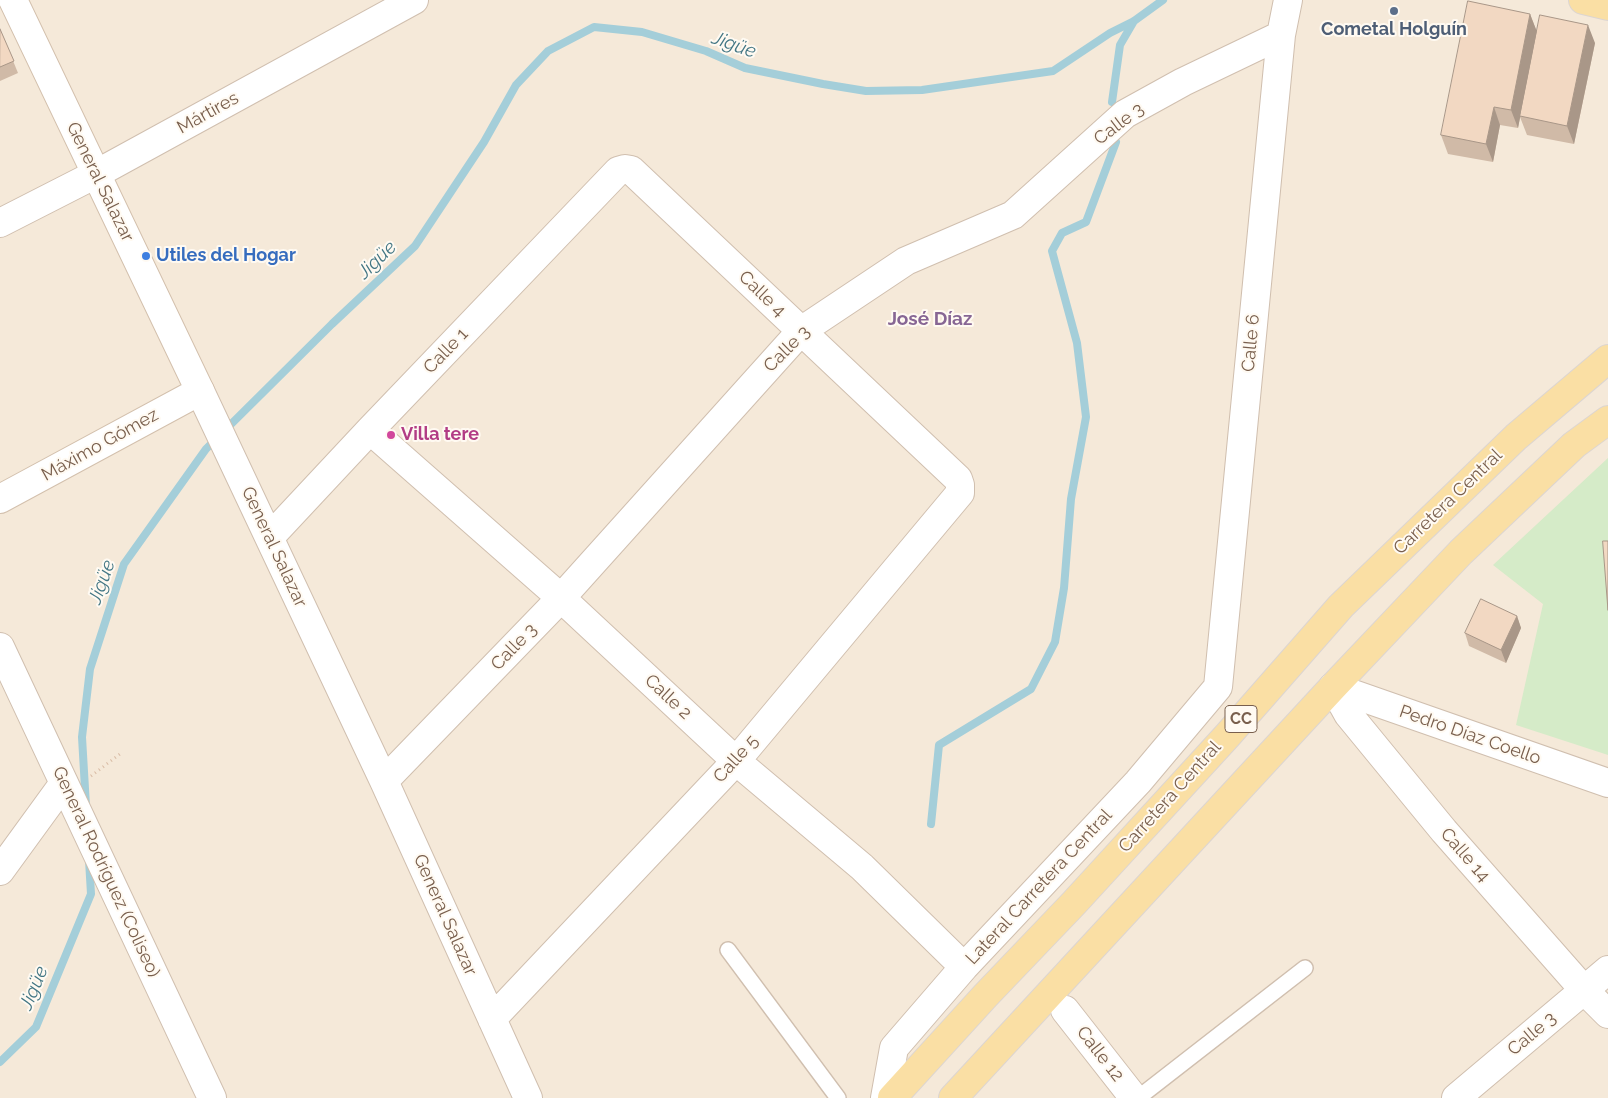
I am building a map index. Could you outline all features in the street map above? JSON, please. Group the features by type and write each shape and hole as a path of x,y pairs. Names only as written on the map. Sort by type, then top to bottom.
{"main road":[{"path":"1583,0 1608,6"},
{"name":"Carretera Central","path":"892,1098 1227,736 1341,606 1516,437 1608,359"},
{"name":"CC","path":"953,1098 1333,687 1461,552 1574,445 1608,420"}],"street":[{"name":"General Salazar","path":"13,0 270,537 384,781 528,1098"},
{"name":"Mártires","path":"0,223 96,174 414,0"},
{"name":"Calle 6","path":"1218,687 1281,35 1288,0"},
{"name":"Calle 3","path":"384,781 561,598 800,331 906,261 1013,215 1125,114 1183,82 1281,35"},
{"name":"Calle 4","path":"625,169 631,170 958,479 960,486"},
{"name":"Calle 1","path":"270,537 618,171 625,169"},
{"name":"Máximo Gómez","path":"0,499 200,391"},
{"name":"Calle 2","path":"370,430 561,598 736,760 862,867 964,967"},
{"name":"Calle 5","path":"492,1019 736,760 960,493 960,486"},
{"name":"General Rodríguez (Coliseo)","path":"0,647 212,1098"},
{"name":"Lateral Carretera Central","path":"885,1098 894,1048 964,967 1138,782 1218,687"},
{"name":"Pedro Díaz Coello","path":"1333,687 1608,783"},
{"name":"Calle 14","path":"1333,687 1348,714 1444,831 1584,990 1608,1014"},
{"path":"0,871 66,788"},
{"name":"Calle 3","path":"1456,1098 1608,970"},
{"name":"Calle 12","path":"1065,1010 1134,1098"}],"lane":[{"path":"728,950 838,1098"},
{"path":"1138,1098 1305,968"}],"path":[{"path":"66,788 120,754"}],"shaded area":[{"path":"0,0 1608,0 1608,1098 0,1098"}],"green space":[{"path":"1608,458 1608,755 1516,725 1543,604 1493,565"}],"building":[{"path":"1468,1 1530,14 1511,110 1494,107 1486,144 1441,135"},
{"path":"1540,15 1588,25 1567,126 1520,116"},
{"path":"0,29 14,61 0,67"},
{"path":"1603,541 1608,541 1608,610"},
{"path":"1481,599 1517,616 1501,650 1465,633"}],"waterway":[{"name":"Jigüe","path":"86,806 82,737 90,669 124,564 206,449 332,324 415,246 484,142 516,85 548,51 594,27 642,32 706,51 745,68 866,91 922,90 1053,71 1110,33 1134,21 1163,0"},
{"path":"1112,102 1120,45 1134,21"},
{"path":"931,824 939,745 1031,689 1055,642 1064,588 1071,499 1086,417 1077,343 1052,251 1062,233 1086,222 1116,142"},
{"name":"Jigüe","path":"0,1062 36,1027 91,894 89,860"}],"place":[{"name":"Cometal Holguín","path":"1394,11"},
{"name":"Utiles del Hogar","path":"146,256"},
{"name":"Villa tere","path":"391,435"}],"district":[{"name":"José Díaz","path":"930,319"}]}
